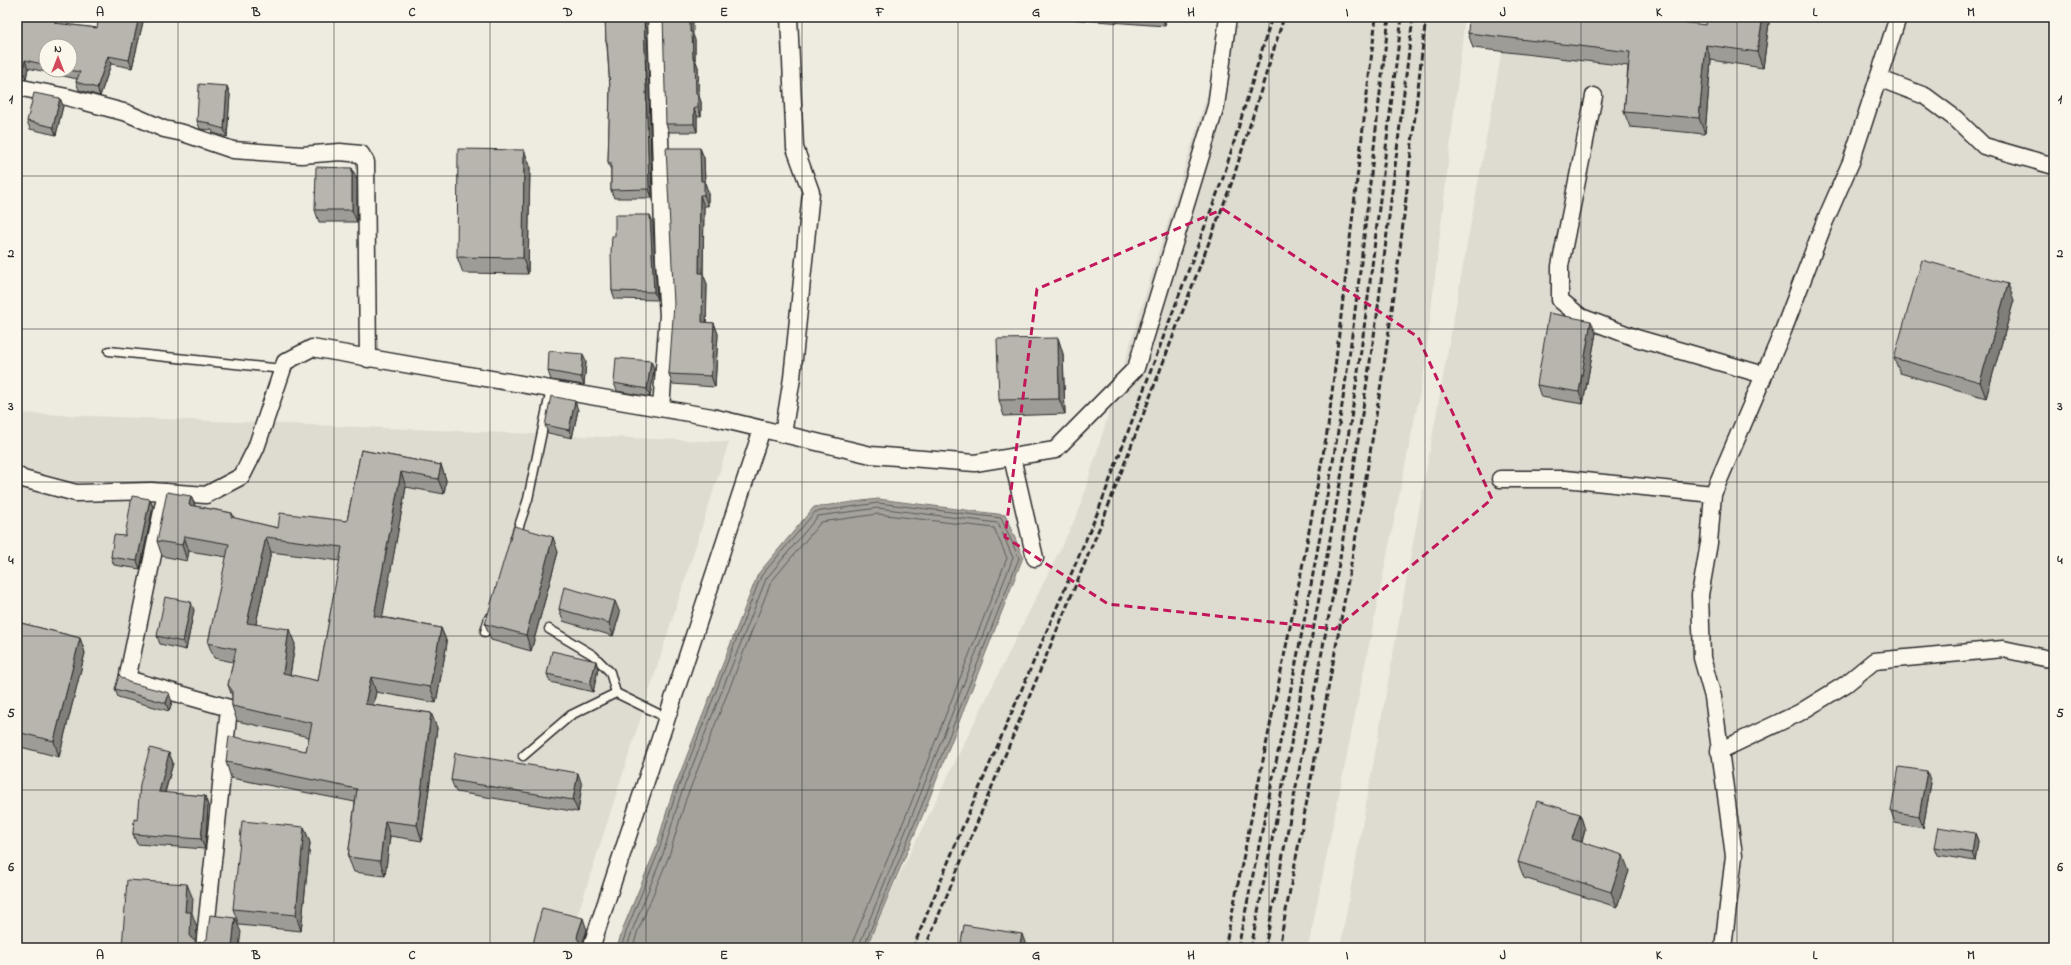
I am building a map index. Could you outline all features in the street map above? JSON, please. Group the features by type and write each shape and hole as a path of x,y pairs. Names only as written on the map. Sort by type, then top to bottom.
{"street":[{"path":"656,17 664,260 668,314 660,408"},
{"path":"783,434 792,378 811,192 795,148 789,17"},
{"path":"17,475 23,479 76,493 166,492 206,495 242,476 256,448 285,362 312,348 368,359 712,417 871,456 975,463 1055,450 1136,368 1216,106 1228,17"},
{"path":"1723,948 1734,856 1713,697 1702,658 1700,595 1709,543 1713,494 1791,311 1825,221 1851,162 1898,17"},
{"path":"1878,78 1925,96 1956,119 1984,146 2054,166"},
{"path":"17,86 67,97 126,113 164,129 183,133 233,150 302,155 340,152 361,154 366,162 368,359"},
{"path":"1594,96 1560,266 1560,300 1581,317 1636,338 1764,375"},
{"path":"591,948 762,429"},
{"path":"1012,457 1035,558"},
{"path":"1500,479 1565,479 1713,494"},
{"path":"166,492 128,675 130,679 134,681 229,708 204,948"},
{"path":"1719,751 1799,713 1846,684 1874,661 2003,649 2054,660"}],"lane":[{"path":"109,351 282,369"},
{"path":"514,544 528,499 551,390"},
{"path":"484,632 492,610"},
{"path":"549,629 594,654 610,672 616,693 667,718"},
{"path":"523,756 571,715 616,693"}],"highlighted area":[{"path":"1223,209 1418,337 1492,499 1335,629 1108,604 1005,537 1037,289"}],"shaded area":[{"path":"1231,17 1465,17 1424,372 1308,948 863,948 1078,513"},
{"path":"1508,17 2054,17 2054,948 1340,948"},
{"path":"17,413 729,442 567,948 17,948"}],"water":[{"path":"878,499 1005,515 1023,557 924,812 866,948 617,948 623,928 655,851 672,794 758,574 814,507"}],"building":[{"path":"17,17 35,17 55,20 55,23 97,28 99,17 139,17 129,60 108,56 97,88 76,82 80,72 78,72 78,38 38,38 38,63 25,60 23,71 17,70"},
{"path":"605,17 644,17 649,189 611,190 611,163 608,163 610,88"},
{"path":"663,17 690,17 693,59 695,59 696,94 698,94 698,108 694,108 694,124 666,124"},
{"path":"1469,17 1639,17 1706,25 1707,17 1763,17 1757,52 1706,45 1699,118 1624,112 1630,52 1468,33"},
{"path":"199,84 227,86 224,129 210,125 210,123 197,121"},
{"path":"34,93 60,98 53,127 27,121"},
{"path":"666,148 700,148 701,181 704,181 704,195 700,195 699,273 703,273 702,322 714,323 711,376 669,374 674,304"},
{"path":"458,149 524,150 523,258 457,257"},
{"path":"316,167 352,168 352,210 315,210"},
{"path":"615,215 650,215 654,292 612,291 611,252 612,236 615,236"},
{"path":"1922,260 2008,284 1980,382 1894,358"},
{"path":"1549,313 1591,321 1579,392 1537,385"},
{"path":"1058,338 1059,399 999,400 997,339"},
{"path":"549,351 583,354 581,377 548,371"},
{"path":"616,358 651,361 647,389 614,383"},
{"path":"551,396 575,401 569,430 545,425"},
{"path":"361,450 441,465 438,479 401,472 374,616 441,628 430,687 371,677 365,704 431,713 417,825 385,821 380,861 348,857 357,789 226,762 229,736 306,751 312,723 232,706 232,690 228,685 236,649 208,643 229,544 184,536 182,545 157,541 167,492 191,496 189,505 232,513 231,517 278,528 280,513 347,521","holes":["266,537 342,547 318,681 283,673 289,629 247,623"]},
{"path":"132,496 150,499 137,561 111,557 114,535 125,536"},
{"path":"514,526 553,537 526,635 485,624"},
{"path":"564,587 615,601 609,623 559,609"},
{"path":"165,597 191,602 183,642 157,636"},
{"path":"17,622 80,638 54,741 17,732"},
{"path":"552,651 596,661 590,684 547,674"},
{"path":"119,675 128,682 169,693 166,703 115,689"},
{"path":"150,748 169,753 159,792 205,796 201,839 133,834 134,819 137,820 140,784"},
{"path":"455,753 578,773 573,800 451,780"},
{"path":"1899,767 1927,771 1919,816 1891,811"},
{"path":"1537,801 1580,814 1572,839 1623,855 1611,892 1518,862"},
{"path":"242,821 304,827 296,915 233,909"},
{"path":"1938,827 1975,833 1972,853 1934,847"},
{"path":"127,880 187,884 185,912 191,912 190,937 197,943 207,939 210,915 235,918 232,948 122,948"},
{"path":"542,908 583,918 577,938 581,944 580,948 532,948"},
{"path":"964,925 1022,934 1019,948 960,948"}],"railway":[{"path":"913,948 961,831 1099,509 1223,178 1272,17"},
{"path":"925,948 1106,512 1232,182 1284,17"},
{"path":"1225,948 1305,553 1328,427 1376,17"},
{"path":"1238,948 1303,625 1338,431 1359,276 1389,17"},
{"path":"1251,948 1314,625 1349,431 1371,276 1402,17"},
{"path":"1265,948 1340,558 1377,316 1413,17"},
{"path":"1279,948 1338,636 1378,402 1400,246 1426,17"}]}
